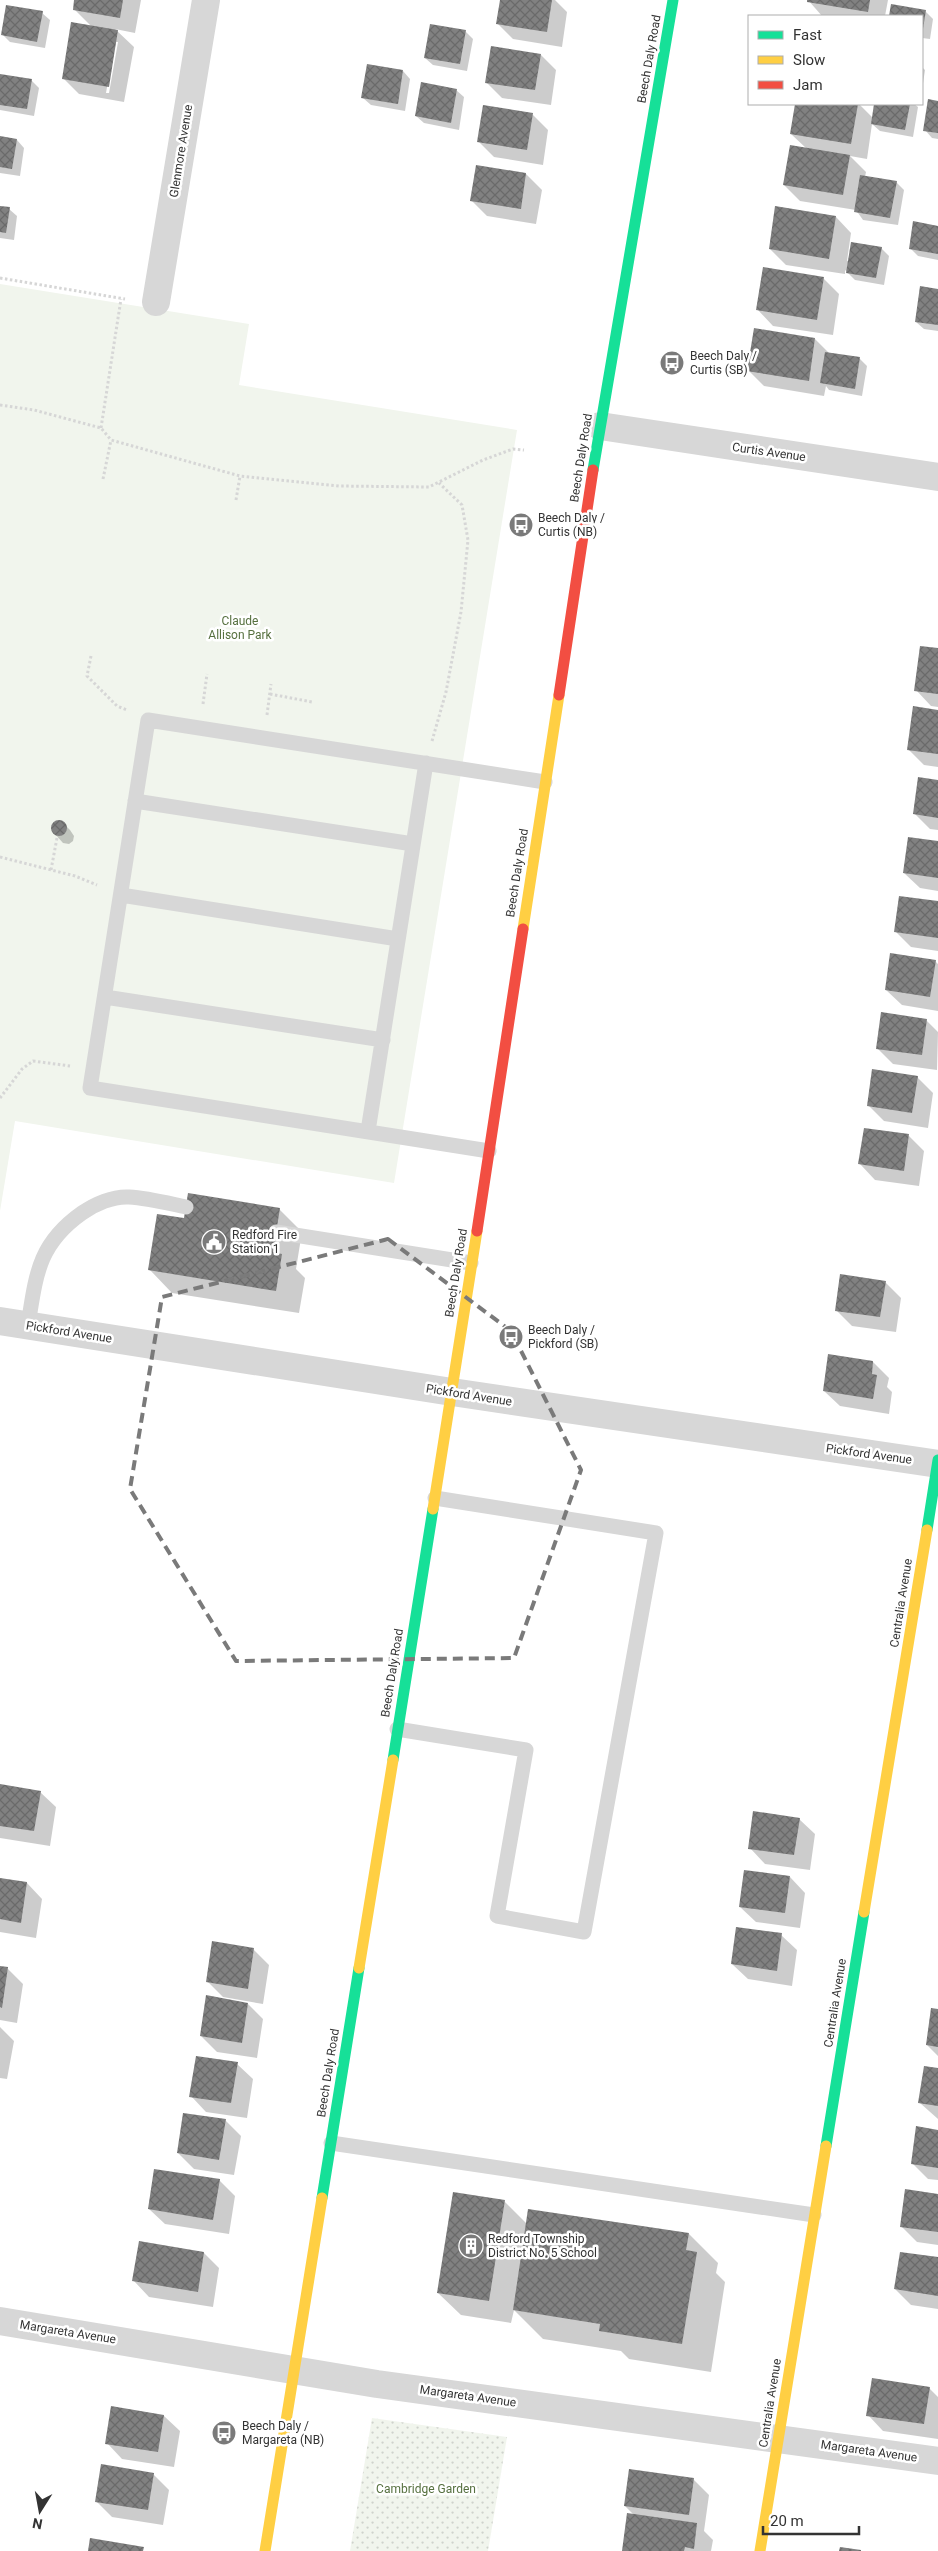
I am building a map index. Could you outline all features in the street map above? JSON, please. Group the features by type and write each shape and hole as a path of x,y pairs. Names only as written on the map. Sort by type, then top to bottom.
{"main road":[{"name":"Beech Daly Road","path":"265,2551 452,1392 600,426 673,0"},
{"name":"Centralia Avenue","path":"760,2551 938,1460"}],"street":[{"name":"Glenmore Avenue","path":"156,302 206,0"},
{"name":"Curtis Avenue","path":"600,426 938,477"},
{"name":"Pickford Avenue","path":"0,1321 452,1392 938,1464"},
{"name":"Margareta Avenue","path":"0,2321 378,2384 938,2461"}],"lane":[{"path":"489,1151 90,1088 148,720 545,782"},
{"path":"368,1132 426,763"},
{"path":"135,801 413,844"},
{"path":"121,895 398,939"},
{"path":"104,996 383,1040"},
{"path":"28,1325 34,1286 44,1254 63,1226 96,1204 128,1197 186,1206"},
{"path":"276,1232 471,1263"},
{"path":"398,1729 526,1750 497,1916 584,1932 656,1533 435,1498"},
{"path":"331,2143 814,2216"}],"path":[{"path":"0,278 114,298"},
{"path":"101,428 121,299"},
{"path":"0,405 34,410 101,428 111,440 240,476 339,486 429,488 483,460 513,449 524,450"},
{"path":"103,479 111,440"},
{"path":"236,500 240,476"},
{"path":"426,763 446,692 461,612 468,540 462,505 439,483"},
{"path":"91,656 87,676 117,706 148,720"},
{"path":"199,727 207,674"},
{"path":"264,738 271,684"},
{"path":"270,694 312,702"},
{"path":"50,870 57,838"},
{"path":"0,857 75,876 121,895"},
{"path":"0,1098 22,1068 33,1061 93,1069"}],"highlighted area":[{"path":"388,1239 511,1331 581,1470 514,1658 236,1661 130,1489 162,1297"}],"green space":[{"name":"Claude Allison Park","path":"0,284 249,324 239,385 517,430 394,1183 15,1121 0,1211"},
{"name":"Cambridge Garden","path":"372,2418 507,2437 488,2551 350,2551"}],"building":[{"path":"74,0 123,0 120,18 73,10"},
{"path":"500,0 552,0 547,32 496,24"},
{"path":"807,0 870,0 868,12 807,2"},
{"path":"891,4 926,10 923,29 923,15 889,15"},
{"path":"6,5 43,11 37,42 1,35"},
{"path":"71,22 118,30 109,87 62,79"},
{"path":"430,24 466,30 460,64 424,58"},
{"path":"491,46 541,54 535,90 485,83"},
{"path":"367,64 403,70 398,104 361,98"},
{"path":"0,74 32,79 27,109 0,105"},
{"path":"421,82 457,89 451,123 415,116"},
{"path":"928,99 938,101 938,133 923,131"},
{"path":"483,105 533,113 527,150 477,142"},
{"path":"795,105 858,105 851,144 790,134"},
{"path":"874,105 910,105 905,130 871,124"},
{"path":"0,136 17,139 12,169 0,167"},
{"path":"790,145 850,155 843,195 783,185"},
{"path":"476,165 526,173 521,209 470,201"},
{"path":"860,175 897,181 890,218 854,212"},
{"path":"0,206 10,207 6,233 0,232"},
{"path":"775,206 836,216 829,259 769,249"},
{"path":"913,221 938,226 938,254 909,249"},
{"path":"851,242 882,247 876,278 846,273"},
{"path":"763,267 824,277 817,320 756,310"},
{"path":"920,286 938,289 938,325 915,322"},
{"path":"754,328 815,338 809,381 747,371"},
{"path":"825,352 860,357 855,389 820,383"},
{"path":"920,646 938,648 938,694 914,691"},
{"path":"913,706 938,710 938,754 907,750"},
{"path":"918,777 938,780 938,818 913,814"},
{"path":"59,820 65,822 67,828 65,834 59,836 53,834 51,828 53,822"},
{"path":"908,837 938,841 938,878 903,873"},
{"path":"899,896 938,901 938,938 894,932"},
{"path":"890,953 936,960 930,997 885,990"},
{"path":"881,1012 927,1019 922,1055 876,1049"},
{"path":"872,1069 918,1076 912,1113 867,1106"},
{"path":"864,1128 909,1134 904,1171 858,1164"},
{"name":"Redford Fire Station 1","path":"188,1193 280,1208 273,1252 282,1254 276,1291 148,1270 157,1214 184,1218"},
{"path":"840,1274 886,1281 880,1317 835,1311"},
{"path":"828,1354 873,1361 872,1374 877,1375 873,1399 823,1391"},
{"path":"0,1784 41,1791 34,1831 0,1826"},
{"path":"753,1811 800,1818 794,1855 748,1849"},
{"path":"744,1870 790,1876 785,1913 739,1907"},
{"path":"0,1878 27,1882 21,1923 0,1919"},
{"path":"736,1927 782,1933 777,1971 731,1964"},
{"path":"212,1941 254,1948 248,1989 206,1982"},
{"path":"0,1966 8,1967 2,2008 0,2007"},
{"path":"206,1995 248,2003 242,2043 200,2036"},
{"path":"931,2008 938,2009 938,2047 926,2045"},
{"path":"196,2056 238,2062 231,2103 189,2097"},
{"path":"924,2066 938,2068 938,2106 918,2103"},
{"path":"183,2113 226,2119 219,2160 177,2153"},
{"path":"916,2126 938,2130 938,2168 911,2164"},
{"path":"154,2169 220,2179 213,2220 148,2209"},
{"path":"905,2189 938,2194 938,2232 900,2227"},
{"name":"Redford Township District No. 5 School","path":"453,2192 505,2200 489,2301 437,2293"},
{"path":"528,2209 689,2233 686,2250 697,2252 682,2344 599,2331 600,2324 513,2310"},
{"path":"139,2241 204,2252 198,2292 132,2281"},
{"path":"900,2252 938,2257 938,2296 894,2289"},
{"path":"872,2378 930,2387 924,2424 866,2416"},
{"path":"111,2406 164,2415 158,2452 105,2444"},
{"path":"101,2464 154,2473 148,2510 95,2502"},
{"path":"629,2469 694,2478 689,2515 624,2506"},
{"path":"627,2513 697,2523 694,2549 685,2547 684,2551 622,2551"},
{"path":"90,2538 144,2547 143,2551 88,2551"},
{"path":"840,2547 861,2550 861,2551 839,2551"}],"traffic: fast":[{"path":"593,470 673,0"},
{"path":"927,1530 938,1460"},
{"path":"393,1760 433,1509"},
{"path":"826,2146 864,1912"},
{"path":"322,2198 359,1968"}],"traffic: slow":[{"path":"523,929 559,695"},
{"path":"433,1509 477,1231"},
{"path":"864,1912 927,1530"},
{"path":"359,1968 393,1760"},
{"path":"760,2551 826,2146"},
{"path":"265,2551 322,2198"}],"traffic: jam":[{"path":"559,695 593,470"},
{"path":"477,1231 523,929"}],"place":[{"name":"Beech Daly / Curtis (SB)","path":"672,363"},
{"name":"Beech Daly / Curtis (NB)","path":"521,525"},
{"name":"Redford Fire Station 1","path":"214,1242"},
{"name":"Beech Daly / Pickford (SB)","path":"511,1337"},
{"name":"Redford Township District No. 5 School","path":"471,2246"},
{"name":"Beech Daly / Margareta (NB)","path":"224,2433"}]}
